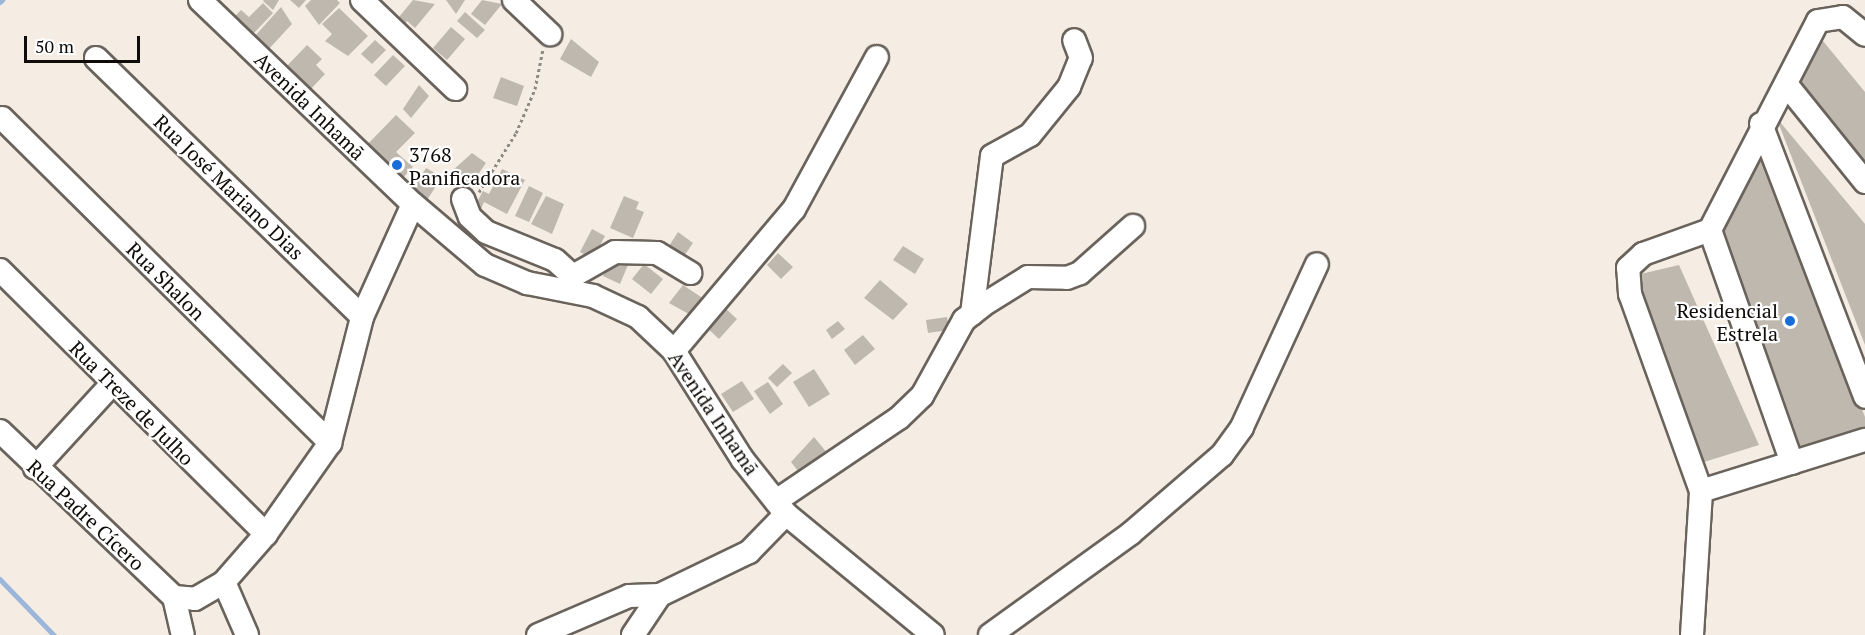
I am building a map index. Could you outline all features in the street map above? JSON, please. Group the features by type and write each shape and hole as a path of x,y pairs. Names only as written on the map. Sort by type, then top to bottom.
{"street":[{"name":"Avenida Inhamã","path":"200,0 446,234 504,275 564,281 619,305 674,351 781,508 933,635"},
{"path":"362,0 455,89"},
{"path":"514,0 547,31"},
{"path":"1692,635 1701,491 1626,279 1628,268 1643,254 1710,230 1761,124 1786,84 1822,17 1843,17 1865,35"},
{"path":"538,635 629,596 660,595 749,552 781,508 899,418 922,396 972,314 992,156 1030,135 1069,87 1082,58 1074,40"},
{"path":"674,351 794,209 877,57"},
{"name":"Rua José Mariano Dias","path":"96,58 362,316"},
{"path":"1786,84 1865,182"},
{"name":"Rua Shalon","path":"2,118 330,443"},
{"path":"1761,124 1865,397"},
{"path":"183,635 174,597 195,599 224,582 266,534 330,443 362,316 413,204"},
{"path":"446,234 469,210 555,260 564,281 584,274 615,252 657,253 690,273"},
{"path":"972,314 1028,277 1067,279 1080,273 1133,226"},
{"path":"1710,230 1792,463"},
{"path":"990,635 1130,534 1222,455 1242,427 1317,264"},
{"name":"Rua Treze de Julho","path":"0,270 112,384 266,534"},
{"path":"34,468 112,384"},
{"name":"Rua Padre Cícero","path":"0,431 34,468 174,597"},
{"path":"1701,491 1865,440"},
{"path":"224,582 247,635"},
{"path":"633,635 660,595"}],"path":[{"path":"469,210 501,164 516,133 535,89 547,31"}],"building":[{"path":"264,0 279,0 273,10 263,1"},
{"path":"290,0 306,0 299,8"},
{"path":"311,0 337,0 340,3 319,25 305,6"},
{"path":"413,0 435,4 415,28 407,21 401,29 394,23"},
{"path":"446,0 465,0 456,14"},
{"path":"482,0 502,4 485,25 471,14"},
{"path":"263,3 273,13 253,34 235,16 241,10 249,17"},
{"path":"281,7 292,24 267,51 253,38"},
{"path":"339,8 368,36 348,56 325,41 332,34 322,24"},
{"path":"465,12 485,30 477,38 457,21"},
{"path":"451,27 465,39 447,60 433,48"},
{"path":"1818,35 1865,92 1865,167 1791,76"},
{"path":"571,39 599,62 591,77 560,59"},
{"path":"375,40 386,50 372,64 361,54"},
{"path":"307,45 322,59 316,65 325,74 309,91 285,68"},
{"path":"393,55 405,66 386,86 374,75"},
{"path":"501,77 524,86 517,106 493,98"},
{"path":"419,85 429,96 411,118 403,109"},
{"path":"396,115 415,133 396,152 413,167 400,181 364,148"},
{"path":"1776,117 1865,224 1865,345"},
{"name":"Residencial Estrela","path":"1762,148 1865,417 1865,431 1796,451 1718,225"},
{"path":"472,153 486,163 468,189 452,178 452,171"},
{"path":"426,168 442,177 427,200 412,191"},
{"path":"502,169 525,180 507,214 484,202 481,209 475,206 483,191 489,194"},
{"path":"529,186 543,193 529,222 515,216"},
{"path":"546,196 564,204 552,234 531,224"},
{"path":"624,196 639,202 636,209 644,212 633,238 610,228"},
{"path":"592,229 605,236 593,259 580,252"},
{"path":"678,232 693,243 682,259 667,249"},
{"path":"903,246 924,259 915,274 893,260"},
{"path":"778,253 793,267 781,279 767,265"},
{"path":"612,258 628,265 620,284 603,276"},
{"path":"644,264 663,279 651,294 632,279"},
{"name":"Residencial Estrela","path":"1679,265 1759,445 1704,462 1632,276"},
{"path":"880,280 908,304 893,320 864,298"},
{"path":"683,285 707,301 696,318 669,303"},
{"path":"724,307 737,319 719,339 706,327"},
{"path":"947,317 949,330 928,333 926,320"},
{"path":"838,321 845,329 832,339 826,330"},
{"path":"863,335 875,349 855,365 844,350"},
{"path":"783,364 792,373 777,387 768,378"},
{"path":"814,369 830,394 809,407 793,382"},
{"path":"742,381 754,399 733,412 721,394"},
{"path":"768,382 783,404 770,414 754,391"},
{"path":"814,437 828,454 801,475 791,462"}],"waterway":[{"path":"0,579 54,635"}],"place":[{"name":"3768 Panificadora","path":"397,165"},
{"name":"Residencial Estrela","path":"1790,321"}]}
